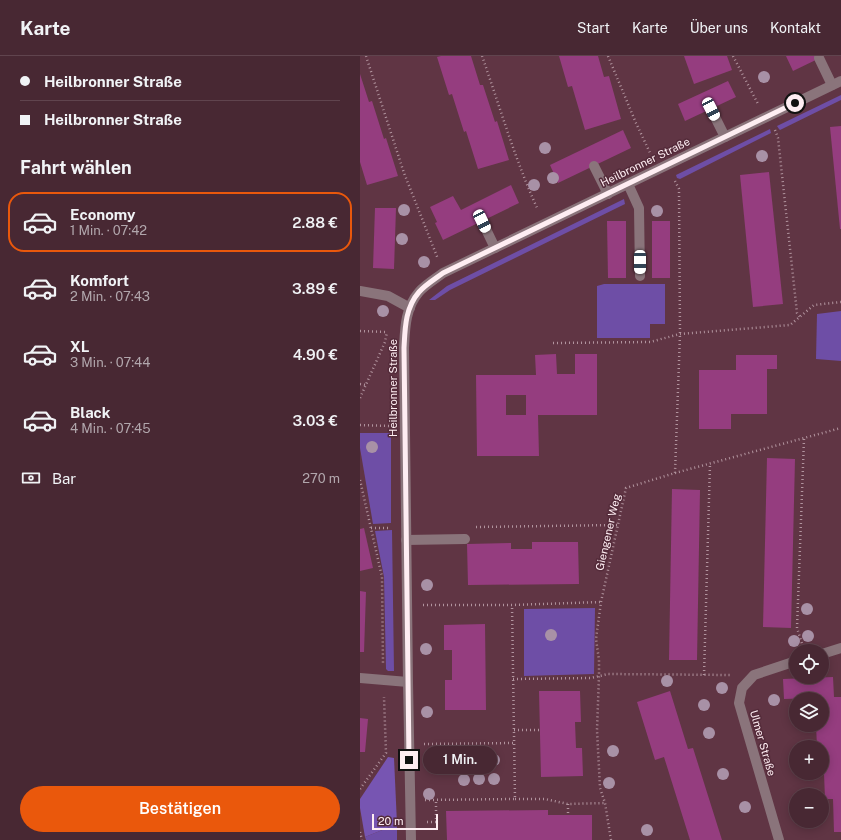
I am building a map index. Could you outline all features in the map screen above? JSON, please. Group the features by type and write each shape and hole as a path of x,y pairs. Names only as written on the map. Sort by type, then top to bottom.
{"street":[{"path":"819,58 837,83"},
{"name":"Heilbronner Straße","path":"411,840 406,540 405,327 410,308 419,292 443,273 837,83"},
{"path":"711,109 725,137"},
{"path":"594,166 608,194"},
{"path":"628,184 639,208 640,276"},
{"path":"482,221 495,248"},
{"path":"360,291 388,296 410,308"},
{"path":"406,540 465,539"},
{"path":"829,652 841,648"},
{"path":"754,675 789,663"},
{"name":"Ulmer Straße","path":"754,675 742,688 739,703 779,840"},
{"path":"360,678 408,682"}],"path":[{"path":"366,56 404,173 443,273"},
{"path":"482,56 528,190 539,213"},
{"path":"608,56 652,158"},
{"path":"734,56 759,106"},
{"path":"773,127 778,138 797,313 800,317"},
{"path":"668,165 679,189 680,334 675,473 841,428"},
{"path":"553,343 650,342 680,334 790,325 814,305 841,302"},
{"path":"360,398 385,342 388,326"},
{"path":"360,330 387,332"},
{"path":"360,384 366,385"},
{"path":"360,425 405,427"},
{"path":"802,644 797,628 804,438"},
{"path":"704,675 710,464"},
{"name":"Giengener Weg","path":"611,840 605,803 600,788 597,740 599,660 596,639 601,602 626,488 675,473"},
{"path":"360,480 382,578 386,753 360,790"},
{"path":"469,527 618,525"},
{"path":"371,528 406,528"},
{"path":"407,605 512,605 601,602"},
{"path":"512,605 515,799"},
{"path":"513,679 591,678 608,674 754,675"},
{"path":"514,730 539,730"},
{"path":"421,744 514,743"},
{"path":"410,801 545,799 568,804 605,803"},
{"path":"411,822 436,822 436,800"},
{"path":"568,804 568,815"},
{"path":"360,832 362,840"}],"shaded area":[{"path":"841,95 841,100 780,130 777,126"},
{"path":"770,129 771,133 680,179 677,178 676,175"},
{"path":"624,199 625,204 450,290 435,300 429,300 447,286"},
{"path":"604,284 665,284 665,324 650,324 650,338 597,338 597,286"},
{"path":"841,311 841,361 816,359 817,314"},
{"path":"360,433 391,433 391,523 373,524 360,448"},
{"path":"392,530 394,671 388,671 386,669 384,577 375,531"},
{"path":"595,608 594,674 524,676 524,609"},
{"path":"388,757 394,758 397,824 365,837 360,799"},
{"path":"397,824 397,840 366,840 365,837"}],"building":[{"path":"471,56 480,85 483,85 495,122 497,121 509,160 478,169 452,94 449,95 437,57"},
{"path":"559,56 598,56 604,77 609,76 621,119 585,130 572,86 568,87"},
{"path":"684,56 727,56 732,70 694,84"},
{"path":"786,56 824,56 793,71"},
{"path":"360,74 369,102 372,101 384,139 386,138 398,176 367,185 360,162"},
{"path":"728,81 736,97 685,121 678,104"},
{"path":"841,126 841,229 840,229 830,127"},
{"path":"623,130 631,148 558,183 550,165"},
{"path":"769,172 783,304 753,307 740,175"},
{"path":"511,185 519,203 443,240 435,223 437,222 430,207 453,196 461,210"},
{"path":"375,208 396,208 394,269 373,268"},
{"path":"607,221 626,221 626,278 608,278"},
{"path":"652,221 670,221 670,278 652,278"},
{"path":"556,354 557,374 575,374 575,354 597,354 597,415 538,415 539,456 477,456 476,375 536,375 535,355","holes":["506,395 526,395 526,415 506,415"]},
{"path":"736,355 777,355 777,369 767,369 767,414 731,414 731,429 699,429 699,370 736,370"},
{"path":"767,458 795,459 791,628 763,627"},
{"path":"672,489 700,490 697,660 669,660"},
{"path":"364,528 373,568 360,571 360,529"},
{"path":"532,542 578,542 579,584 468,585 467,544 511,543 511,549 532,549"},
{"path":"360,591 366,592 364,652 360,652"},
{"path":"485,624 486,710 445,710 445,680 452,680 452,650 444,650 444,625"},
{"path":"829,677 833,677 834,697 841,697 841,832 834,832 833,799 829,799 829,788 825,788 824,780 829,780 829,740 817,740 816,732 829,732 829,692 789,692 789,699 784,699 783,679 789,679 789,684 829,684"},
{"path":"539,691 580,691 581,722 575,722 576,748 582,748 583,776 541,777"},
{"path":"670,691 688,749 693,748 722,840 690,840 664,757 655,760 637,702"},
{"path":"360,718 368,719 365,752 360,752"},
{"path":"548,810 548,815 592,815 592,840 447,840 446,811"}],"route":[{"path":"409,760 404,348 405,327 410,308 419,292 443,273 795,103"}]}
